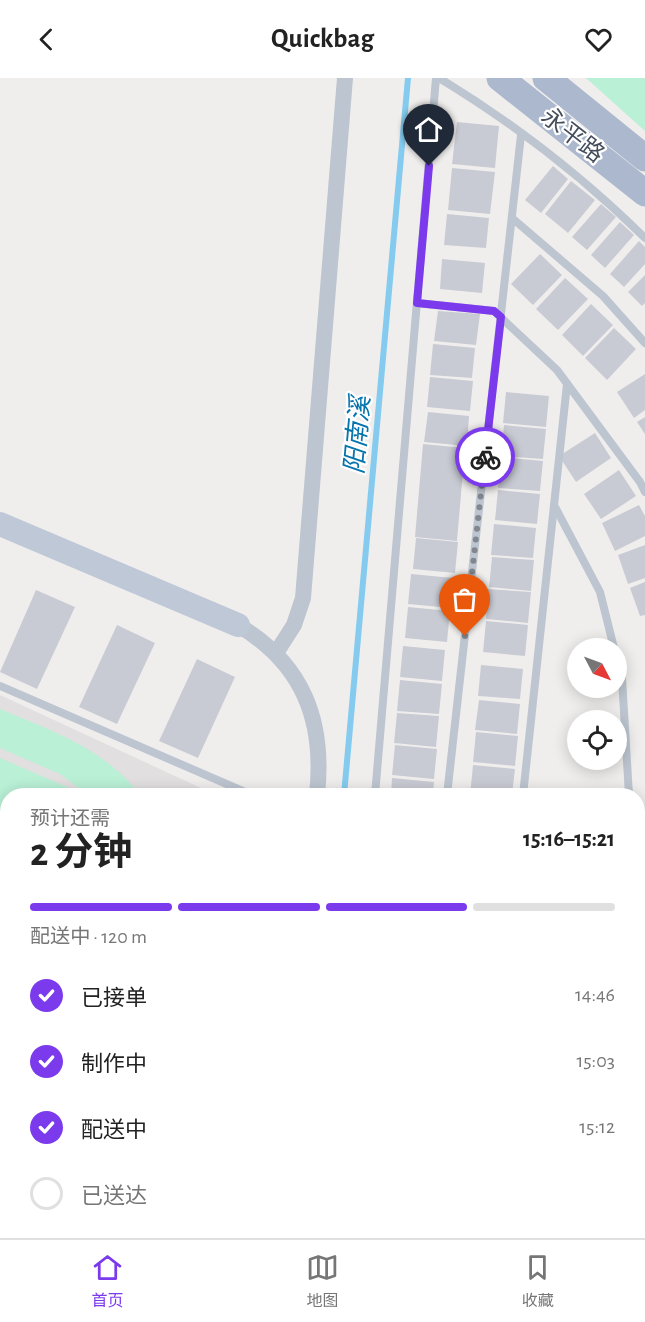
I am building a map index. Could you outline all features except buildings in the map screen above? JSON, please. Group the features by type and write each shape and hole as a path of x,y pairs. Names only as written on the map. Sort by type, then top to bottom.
{"main road":[{"name":"永平路","path":"500,78 645,193"},
{"name":"永平路","path":"546,78 645,158"},
{"path":"567,78 594,115"}],"street":[{"path":"276,653 294,626 303,598 345,78"},
{"path":"0,524 238,625 276,653 291,670 310,708 315,733 317,788"}],"lane":[{"path":"376,788 438,78 554,159 645,238"},
{"path":"448,788 521,135"},
{"path":"512,218 603,296 645,342"},
{"path":"417,303 494,311 557,370 645,492"},
{"path":"524,788 567,384"},
{"path":"554,504 600,592 612,638"},
{"path":"0,686 236,788"},
{"path":"623,698 629,788"}],"shaded area":[{"path":"0,695 201,788 0,788"}],"green space":[{"path":"586,78 645,78 645,131"},
{"path":"0,709 58,733 94,753 134,788 79,788 60,774 0,748"},
{"path":"0,758 69,788 0,788"}],"waterway":[{"name":"阳南溪","path":"345,788 408,78"}],"way so far":[{"path":"465,636 485,457"}],"route":[{"path":"429,166 417,303 494,311 501,317 485,457"}]}
